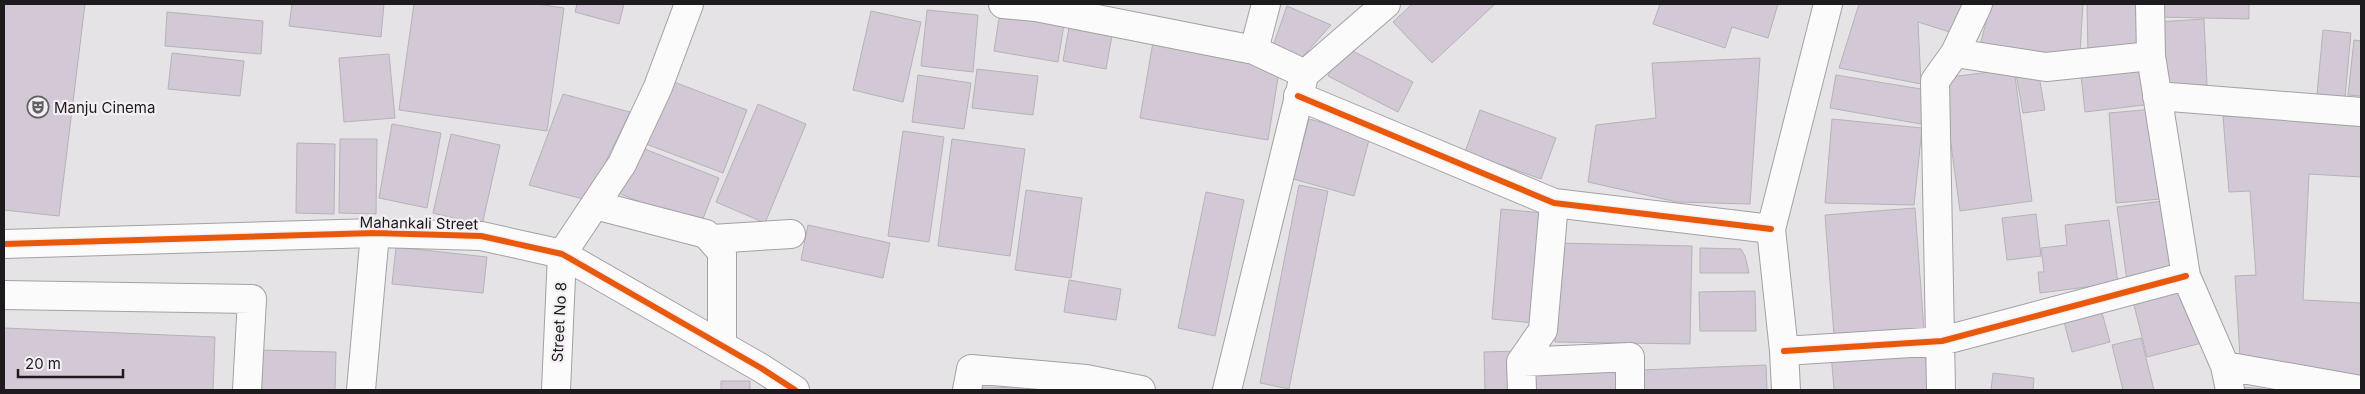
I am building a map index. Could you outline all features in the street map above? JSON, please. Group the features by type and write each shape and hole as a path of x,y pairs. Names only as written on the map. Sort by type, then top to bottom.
{"street":[{"path":"562,254 622,164 658,86 689,4"},
{"path":"1004,4 1036,5 1254,50 1301,85 1554,203 1771,229"},
{"path":"1254,50 1266,4"},
{"path":"1226,390 1301,85 1386,4"},
{"path":"1786,390 1784,352 1771,229 1828,4"},
{"path":"1941,390 1942,341 1935,81 1955,53 1978,4"},
{"path":"2150,4 2151,56 2186,276 2228,378 2361,390"},
{"path":"1955,53 2046,67 2151,56"},
{"path":"2157,96 2361,112"},
{"path":"1522,390 1521,362 1543,330 1554,203"},
{"path":"594,206 706,234 712,238 722,252 722,345"},
{"path":"361,390 375,233"},
{"name":"Mahankali Street","path":"4,244 375,233 481,236 562,254 722,345 795,390"},
{"path":"712,238 791,234"},
{"name":"Street No 8","path":"556,390 562,254"},
{"path":"1784,352 1942,341 2186,276"},
{"path":"4,295 252,299 247,390"},
{"path":"1521,362 1630,357 1630,390"},
{"path":"968,390 970,369 1086,379 1142,390"}],"building":[{"name":"Manju Cinema","path":"4,4 85,4 59,216 4,210"},
{"path":"292,4 384,4 381,37 289,26"},
{"path":"414,4 537,4 564,8 547,131 399,110"},
{"path":"577,4 624,4 619,24 575,12"},
{"path":"1412,4 1495,4 1432,63 1393,22"},
{"path":"1660,4 1778,4 1768,38 1732,27 1725,48 1653,24"},
{"path":"1859,4 1970,4 1959,35 1918,22 1921,84 1839,68"},
{"path":"1991,4 2083,4 2080,53 2028,60 1980,45"},
{"path":"2087,4 2143,4 2144,55 2088,56"},
{"path":"2160,4 2249,4 2249,19 2160,17"},
{"path":"1287,6 1331,25 1297,63 1273,46"},
{"path":"927,10 978,15 973,72 921,66"},
{"path":"871,11 921,22 903,102 853,90"},
{"path":"167,12 263,21 261,54 165,46"},
{"path":"1000,12 1064,24 1058,62 994,51"},
{"path":"2204,19 2207,85 2160,87 2157,22"},
{"path":"1070,22 1113,30 1106,69 1063,61"},
{"path":"2323,30 2351,33 2345,97 2317,94"},
{"path":"2354,40 2361,41 2361,96 2348,95"},
{"path":"1153,42 1280,65 1268,140 1140,118"},
{"path":"1343,46 1413,82 1398,112 1328,76"},
{"path":"172,53 244,61 240,96 168,89"},
{"path":"389,54 395,118 344,122 339,58"},
{"path":"1760,58 1750,204 1677,202 1588,182 1596,125 1656,118 1652,63"},
{"path":"2148,59 2153,104 2085,112 2080,67"},
{"path":"977,69 1038,76 1033,115 972,108"},
{"path":"2014,69 2032,201 1960,211 1942,78"},
{"path":"2038,70 2045,110 2023,113 2016,74"},
{"path":"918,75 971,83 964,129 912,122"},
{"path":"1836,75 1927,90 1921,124 1830,108"},
{"path":"669,80 747,110 723,173 646,144"},
{"path":"563,94 630,112 587,200 529,185"},
{"path":"758,104 806,124 765,223 716,202"},
{"path":"2154,109 2161,199 2116,203 2109,113"},
{"path":"1480,110 1556,138 1541,179 1465,152"},
{"path":"2223,116 2361,122 2361,177 2309,174 2303,300 2361,303 2361,390 2241,373 2235,276 2256,275 2250,191 2229,192"},
{"path":"1309,119 1370,136 1354,196 1293,179"},
{"path":"1832,119 1922,128 1914,205 1825,203"},
{"path":"392,124 441,133 427,208 379,198"},
{"path":"903,131 944,137 929,242 888,236"},
{"path":"451,134 500,145 482,225 433,213"},
{"path":"340,139 377,139 376,214 339,213"},
{"path":"952,139 1025,149 1010,256 938,246"},
{"path":"297,143 335,144 334,214 296,213"},
{"path":"637,146 719,178 700,226 618,193"},
{"path":"1299,185 1328,191 1289,389 1260,383"},
{"path":"1026,190 1082,198 1071,278 1015,270"},
{"path":"1206,192 1244,200 1215,336 1178,328"},
{"path":"2162,201 2171,276 2127,281 2117,207"},
{"path":"1915,208 1924,330 1834,336 1825,215"},
{"path":"1501,209 1543,213 1534,323 1492,319"},
{"path":"2036,214 2041,256 2007,260 2002,218"},
{"path":"2109,220 2118,283 2040,293 2038,272 2044,272 2041,248 2067,245 2065,225"},
{"path":"808,225 890,243 883,278 801,260"},
{"path":"1557,243 1692,246 1690,344 1555,342"},
{"path":"396,247 487,257 483,293 392,284"},
{"path":"1700,248 1741,249 1745,256 1749,273 1700,273"},
{"path":"1069,280 1121,289 1116,320 1064,312"},
{"path":"2186,283 2202,343 2147,357 2132,297"},
{"path":"1755,291 1756,331 1700,331 1699,292"},
{"path":"2101,309 2110,342 2072,352 2063,318"},
{"path":"4,328 215,337 213,390 4,390"},
{"path":"2141,338 2154,390 2123,390 2112,345"},
{"path":"1924,344 1929,390 1834,390 1831,353"},
{"path":"259,350 336,352 335,390 259,390"},
{"path":"1517,351 1519,390 1485,390 1484,352"},
{"path":"1620,364 1622,390 1524,390 1523,369"},
{"path":"1766,365 1767,390 1642,390 1641,370"},
{"path":"1993,373 2034,378 2033,390 1991,390"},
{"path":"721,381 750,381 750,390 721,390"},
{"path":"973,387 1023,388 1023,390 973,390"},
{"path":"2242,387 2276,390 2242,390"}],"cycle path":[{"path":"1298,96 1554,203 1771,229"},
{"path":"4,244 375,233 481,236 562,254 761,368 795,390"},
{"path":"1784,351 1942,341 2186,276"}],"place":[{"name":"Manju Cinema","path":"38,107"}]}
